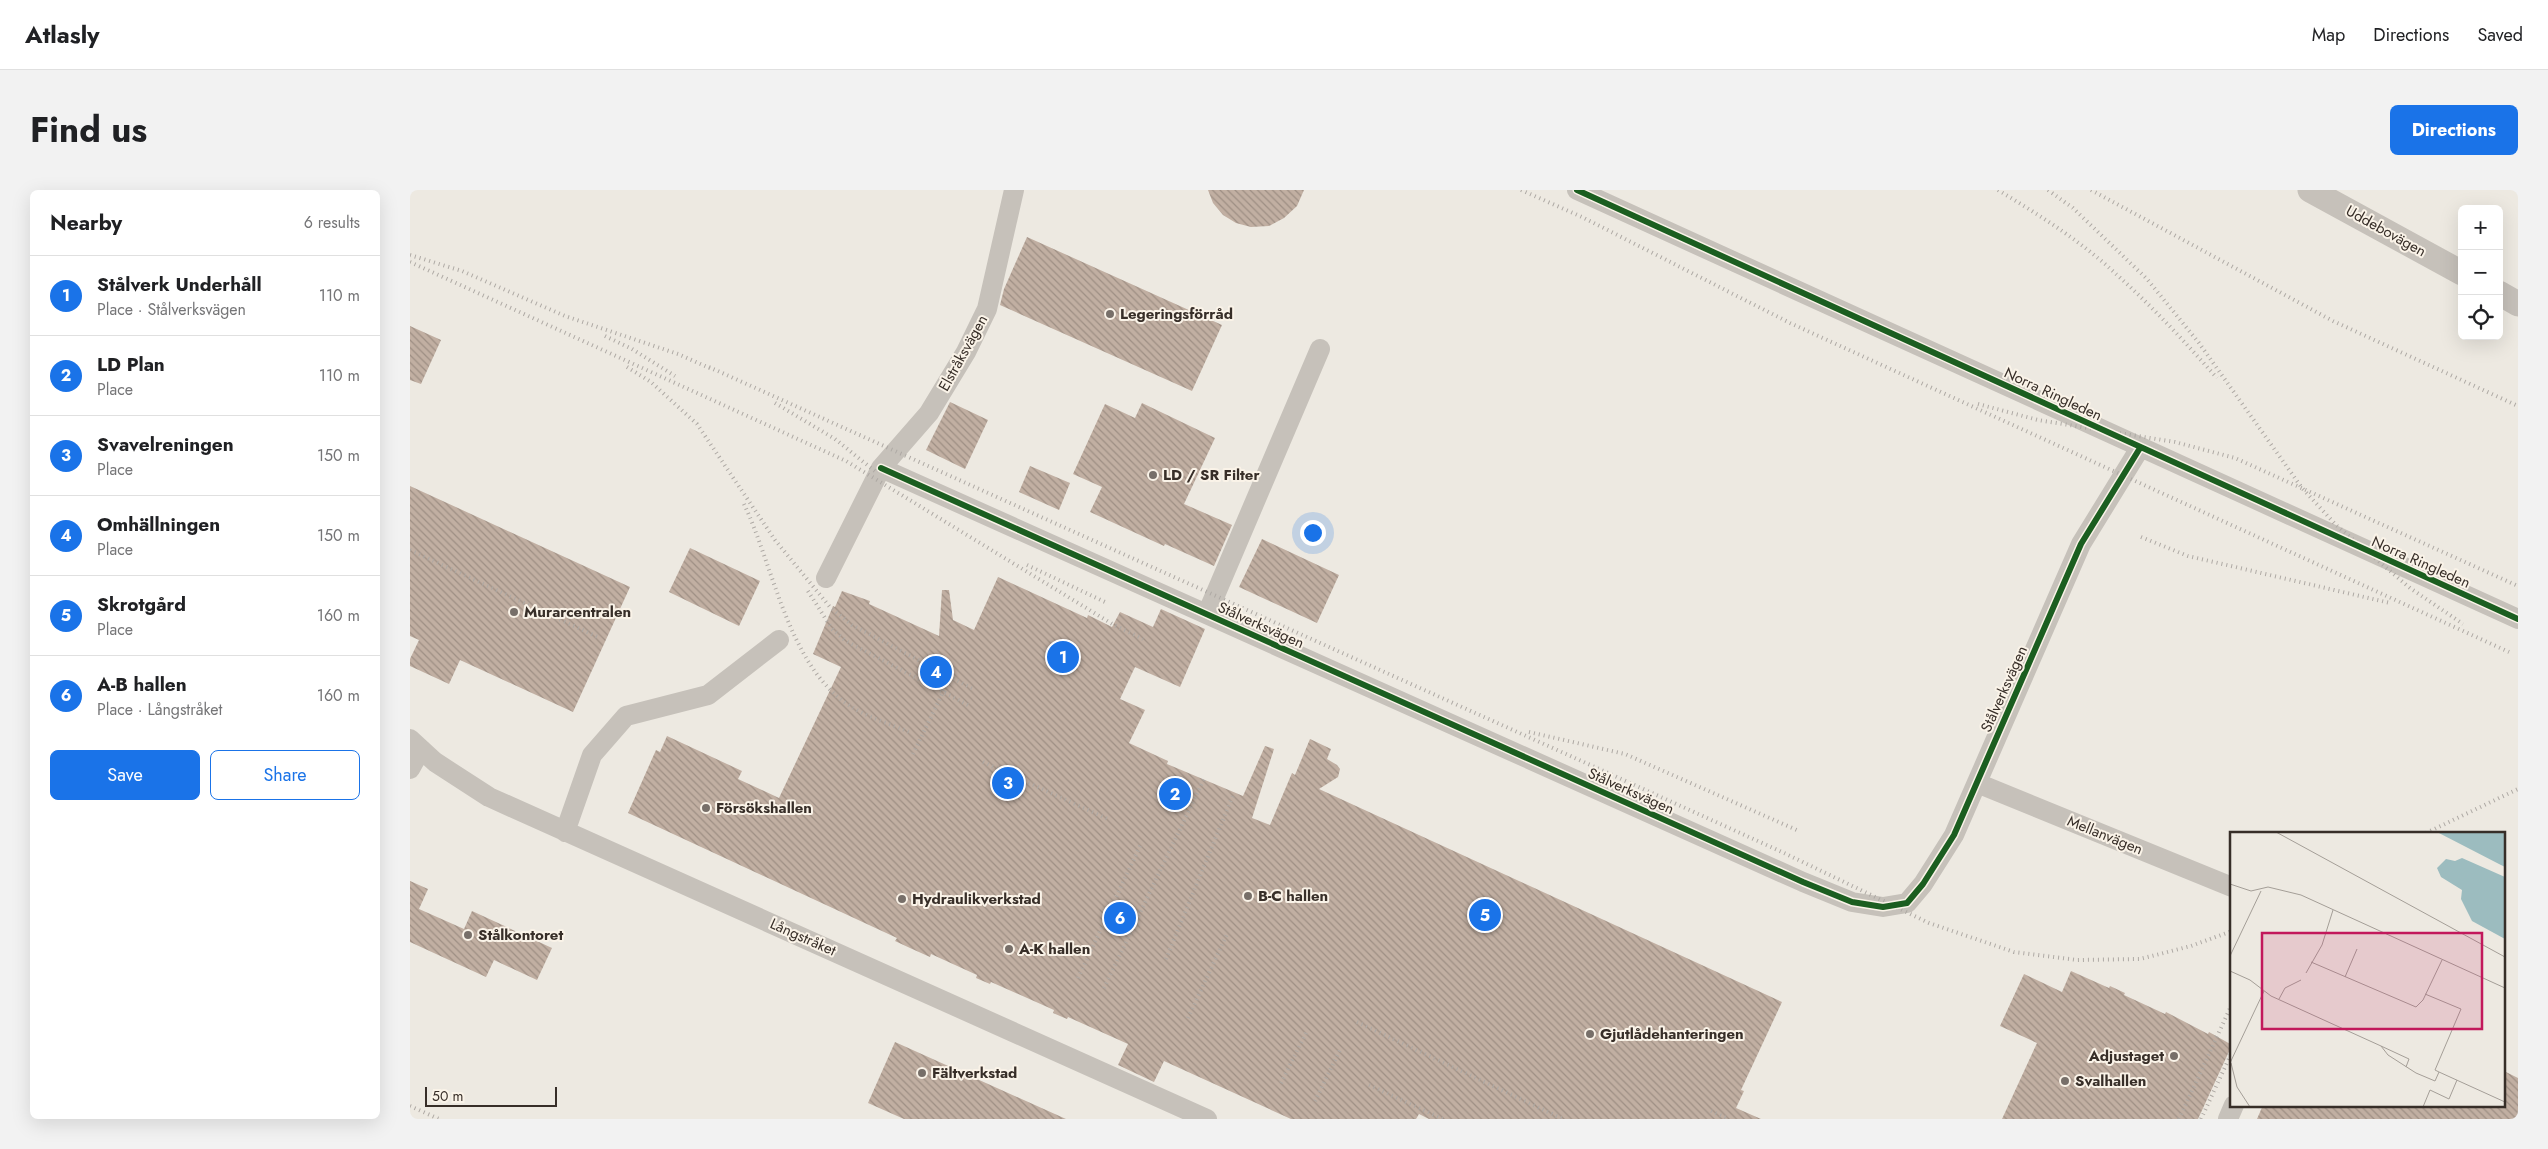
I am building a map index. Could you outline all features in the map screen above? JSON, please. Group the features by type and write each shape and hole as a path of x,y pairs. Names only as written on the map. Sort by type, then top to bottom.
{"street":[{"name":"Elstråksvägen","path":"826,578 881,468 929,413 966,352 987,309 1014,190"},
{"name":"Norra Ringleden","path":"1577,190 2518,619"},
{"name":"Uddebovägen","path":"2310,190 2458,271"},
{"path":"2502,295 2518,304"},
{"path":"1206,614 1320,349"},
{"name":"Stålverksvägen","path":"881,468 1803,882 1852,902 1883,907 1907,904 1923,884 1954,835 2081,544 2140,448"},
{"path":"565,832 592,756 626,716 708,695 779,640"},
{"path":"410,769 415,744"},
{"name":"Långstråket","path":"415,744 435,762 490,797 1207,1119"},
{"name":"Mellanvägen","path":"1977,783 2230,885"},
{"path":"2228,1119 2234,1106"}],"building":[{"path":"1208,190 1304,190 1297,206 1284,218 1269,226 1251,227 1236,223 1223,215 1213,203"},
{"name":"Legeringsförråd","path":"1027,237 1222,325 1192,391 1000,305 1004,289"},
{"path":"410,326 441,340 421,384 410,380"},
{"path":"950,402 988,420 965,469 926,450"},
{"name":"LD / SR Filter","path":"1142,403 1215,438 1184,504 1232,525 1214,566 1165,544 1164,546 1090,512 1102,487 1073,474 1105,404 1135,418"},
{"path":"1030,466 1070,483 1059,510 1019,492"},
{"name":"Murarcentralen","path":"410,486 630,587 573,712 460,660 449,684 410,666 410,659 419,640 410,636"},
{"path":"1262,539 1339,575 1317,623 1239,587"},
{"path":"690,548 760,581 739,626 669,592"},
{"path":"998,577 1087,618 1088,615 1112,627 1120,612 1153,627 1161,609 1205,629 1180,687 1135,667 1120,699 1145,710 1129,743 1168,761 1167,764 1243,796 1265,746 1274,749 1252,818 1270,825 1292,773 1295,775 1310,739 1331,749 1327,759 1340,769 1338,777 1319,789 1782,1002 1741,1090 1744,1091 1736,1108 1761,1119 1429,1119 1419,1114 1416,1119 1291,1119 1164,1061 1154,1082 1118,1065 1128,1044 1068,1017 1067,1019 1053,1013 1054,1010 991,982 990,984 976,978 977,975 931,954 930,957 910,948 895,941 897,938 628,813 656,750 660,752 667,736 742,771 738,779 779,798 841,667 813,654 833,606 835,607 842,591 870,601 869,604 939,636 942,590 949,590 953,620 974,630"},
{"name":"Stålkontoret","path":"410,881 428,889 419,909 464,929 472,911 552,948 537,980 494,960 486,977 410,942"},
{"path":"2071,971 2109,988 2110,986 2125,993 2124,995 2165,1014 2166,1012 2230,1044 2230,1049 2198,1119 2002,1119 2037,1043 2000,1026 2024,974 2062,992"},
{"name":"Fältverkstad","path":"895,1042 1066,1119 904,1119 868,1103"},
{"path":"2506,1072 2518,1078 2518,1119 2257,1119 2263,1106 2506,1106"}],"railway":[{"path":"1521,190 1582,217 1790,323 2509,652"},
{"path":"1998,190 2059,229 2103,262 2155,311 2217,378"},
{"path":"2048,190 2073,208 2147,279 2199,343 2302,488 2336,525 2410,588 2463,624"},
{"path":"2091,190 2333,321 2518,406"},
{"path":"410,255 462,271 565,316 678,354 714,370"},
{"path":"410,262 846,461 1114,625 1143,639"},
{"path":"605,336 632,349 675,376"},
{"path":"627,367 651,382 697,424 775,540 830,607 852,625 975,690"},
{"path":"709,367 1782,852 1929,923 2014,952 2077,960 2140,959 2191,946 2230,932"},
{"path":"775,403 835,439 876,472"},
{"path":"1978,404 2038,420 2175,442 2235,458 2518,586"},
{"path":"744,504 755,529 785,614 797,641 812,666 829,688 850,706 871,717 909,732"},
{"path":"2141,537 2188,556 2390,603"},
{"path":"410,550 600,638"},
{"path":"1027,565 1105,602"},
{"path":"808,591 832,629 846,641 968,705"},
{"path":"913,754 946,686"},
{"path":"1529,732 1625,754 1799,831"},
{"path":"983,762 1110,820"},
{"path":"1104,988 1204,779"},
{"path":"2428,832 2518,789"},
{"path":"1166,959 1234,793"},
{"path":"1078,978 1141,844"},
{"path":"1188,1018 1228,932"},
{"path":"2179,1119 2230,1008"},
{"path":"1357,1022 1563,1119"},
{"path":"1281,1083 1307,1031"},
{"path":"1315,1101 1341,1048"},
{"path":"2201,1119 2230,1056"},
{"path":"1369,1085 1443,1119"},
{"path":"410,1106 439,1119"},
{"path":"1711,1111 1729,1119"}],"cycle path":[{"path":"1577,190 2518,619"},
{"path":"881,468 1803,882 1852,902 1883,907 1907,903 1923,884 1954,835 2081,544 2140,448"}],"place":[{"name":"Legeringsförråd","path":"1110,314"},
{"name":"LD / SR Filter","path":"1153,475"},
{"name":"Murarcentralen","path":"514,612"},
{"name":"Stålverk Underhåll","path":"1063,657"},
{"name":"Omhällningen","path":"936,672"},
{"name":"Svavelreningen","path":"1008,783"},
{"name":"LD Plan","path":"1175,794"},
{"name":"Försökshallen","path":"706,808"},
{"name":"B-C hallen","path":"1248,896"},
{"name":"Hydraulikverkstad","path":"902,899"},
{"name":"Skrotgård","path":"1485,915"},
{"name":"A-B hallen","path":"1120,918"},
{"name":"Stålkontoret","path":"468,935"},
{"name":"A-K hallen","path":"1009,949"},
{"name":"Gjutlådehanteringen","path":"1590,1034"},
{"name":"Adjustaget","path":"2174,1056"},
{"name":"Fältverkstad","path":"922,1073"},
{"name":"Svalhallen","path":"2065,1081"}]}
